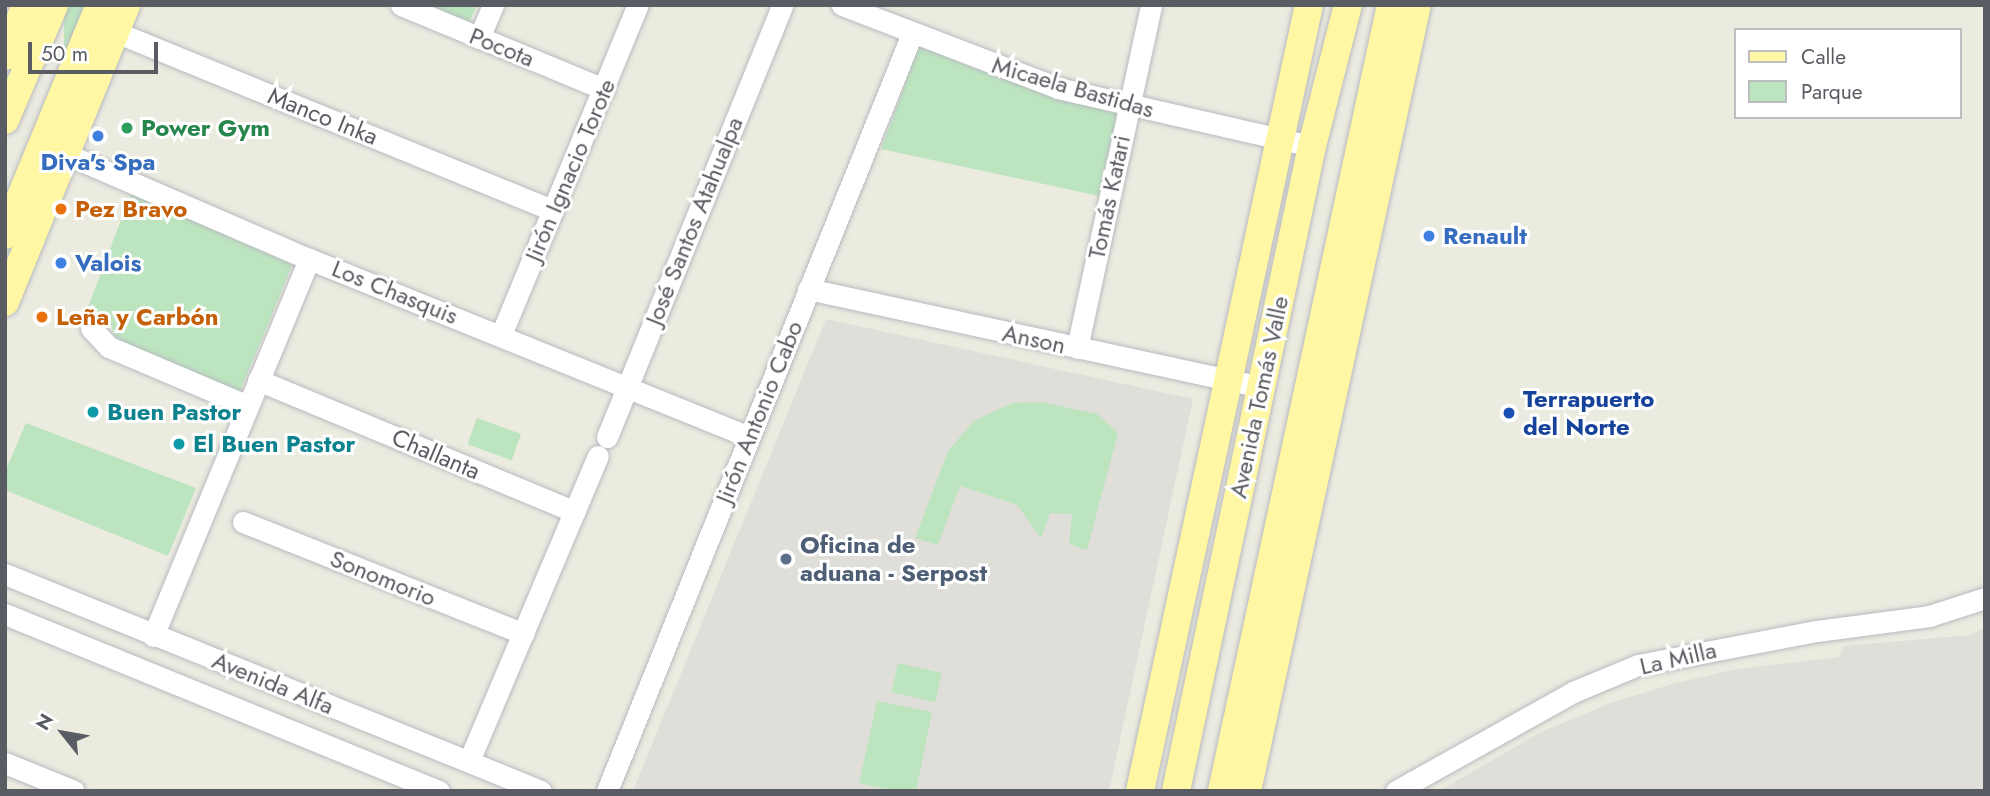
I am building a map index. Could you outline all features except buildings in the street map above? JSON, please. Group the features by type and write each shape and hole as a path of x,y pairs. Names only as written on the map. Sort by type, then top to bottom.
{"main road":[{"path":"5,56 26,5"},
{"path":"54,5 5,122 20,138 54,149"},
{"path":"5,302 54,149 102,20 126,5"},
{"name":"Avenida Tomás Valle","path":"1140,791 1309,5"},
{"name":"Avenida Tomás Valle","path":"1176,791 1312,146 1348,5"},
{"name":"Avenida Tomás Valle","path":"1247,791 1373,80 1391,5"},
{"name":"Avenida Tomás Valle","path":"1222,791 1260,604 1306,456 1417,5"},
{"path":"1373,80 1410,37"},
{"path":"5,235 54,149"},
{"path":"1249,443 1306,456"},
{"path":"1217,595 1260,604"}],"street":[{"name":"Pocota","path":"401,5 604,89"},
{"path":"480,38 493,5"},
{"name":"Jirón Ignacio Torote","path":"501,335 638,5"},
{"name":"José Santos Atahualpa","path":"469,761 603,446 782,5"},
{"name":"Micaela Bastidas","path":"842,5 1059,88 1312,146"},
{"name":"Tomás Katari","path":"1077,348 1151,5"},
{"name":"Manco Inka","path":"102,20 553,210"},
{"name":"Jirón Antonio Cabo","path":"607,791 912,34"},
{"name":"Los Chasquis","path":"54,149 309,258 748,436"},
{"path":"153,636 309,258"},
{"name":"Anson","path":"808,289 1261,387"},
{"path":"91,328 109,347 248,406"},
{"name":"Challanta","path":"258,380 575,512"},
{"name":"Sonomorio","path":"243,522 523,634"},
{"name":"Avenida Alfa","path":"5,574 541,791"},
{"name":"La Milla","path":"1396,791 1573,692 1637,665 1804,634 1929,616 1985,598"},
{"name":"Avenida Alfa","path":"5,614 439,791"},
{"path":"5,764 74,791"}],"shaded area":[{"path":"826,319 1193,399 1109,791 633,791"},
{"path":"1985,628 1985,791 1439,791 1541,732 1608,704 1672,684 1737,669 1839,657 1844,646 1970,635"}],"green space":[{"path":"64,5 89,5 89,122 64,122"},
{"path":"428,5 477,5 469,23"},
{"path":"919,47 1027,88 1118,114 1099,196 881,149"},
{"path":"131,194 294,261 239,394 116,342 110,321 88,307"},
{"path":"1042,402 1097,414 1118,433 1087,550 1069,544 1072,514 1050,513 1041,538 1017,505 960,486 938,545 915,538 948,451 974,421 1012,403"},
{"path":"477,418 521,434 512,460 467,444"},
{"path":"26,423 196,488 168,556 5,490 5,472"},
{"path":"898,663 942,673 935,702 891,692"},
{"path":"877,701 932,712 916,791 895,791 859,783"}],"place":[{"name":"Power Gym","path":"127,128"},
{"name":"Diva's Spa","path":"98,136"},
{"name":"Pez Bravo","path":"61,209"},
{"name":"Renault","path":"1429,236"},
{"name":"Valois","path":"61,263"},
{"name":"Leña y Carbón","path":"42,317"},
{"name":"Buen Pastor","path":"93,412"},
{"name":"Terrapuerto del Norte","path":"1509,413"},
{"name":"El Buen Pastor","path":"179,444"},
{"name":"Oficina de aduana - Serpost","path":"786,559"}]}
